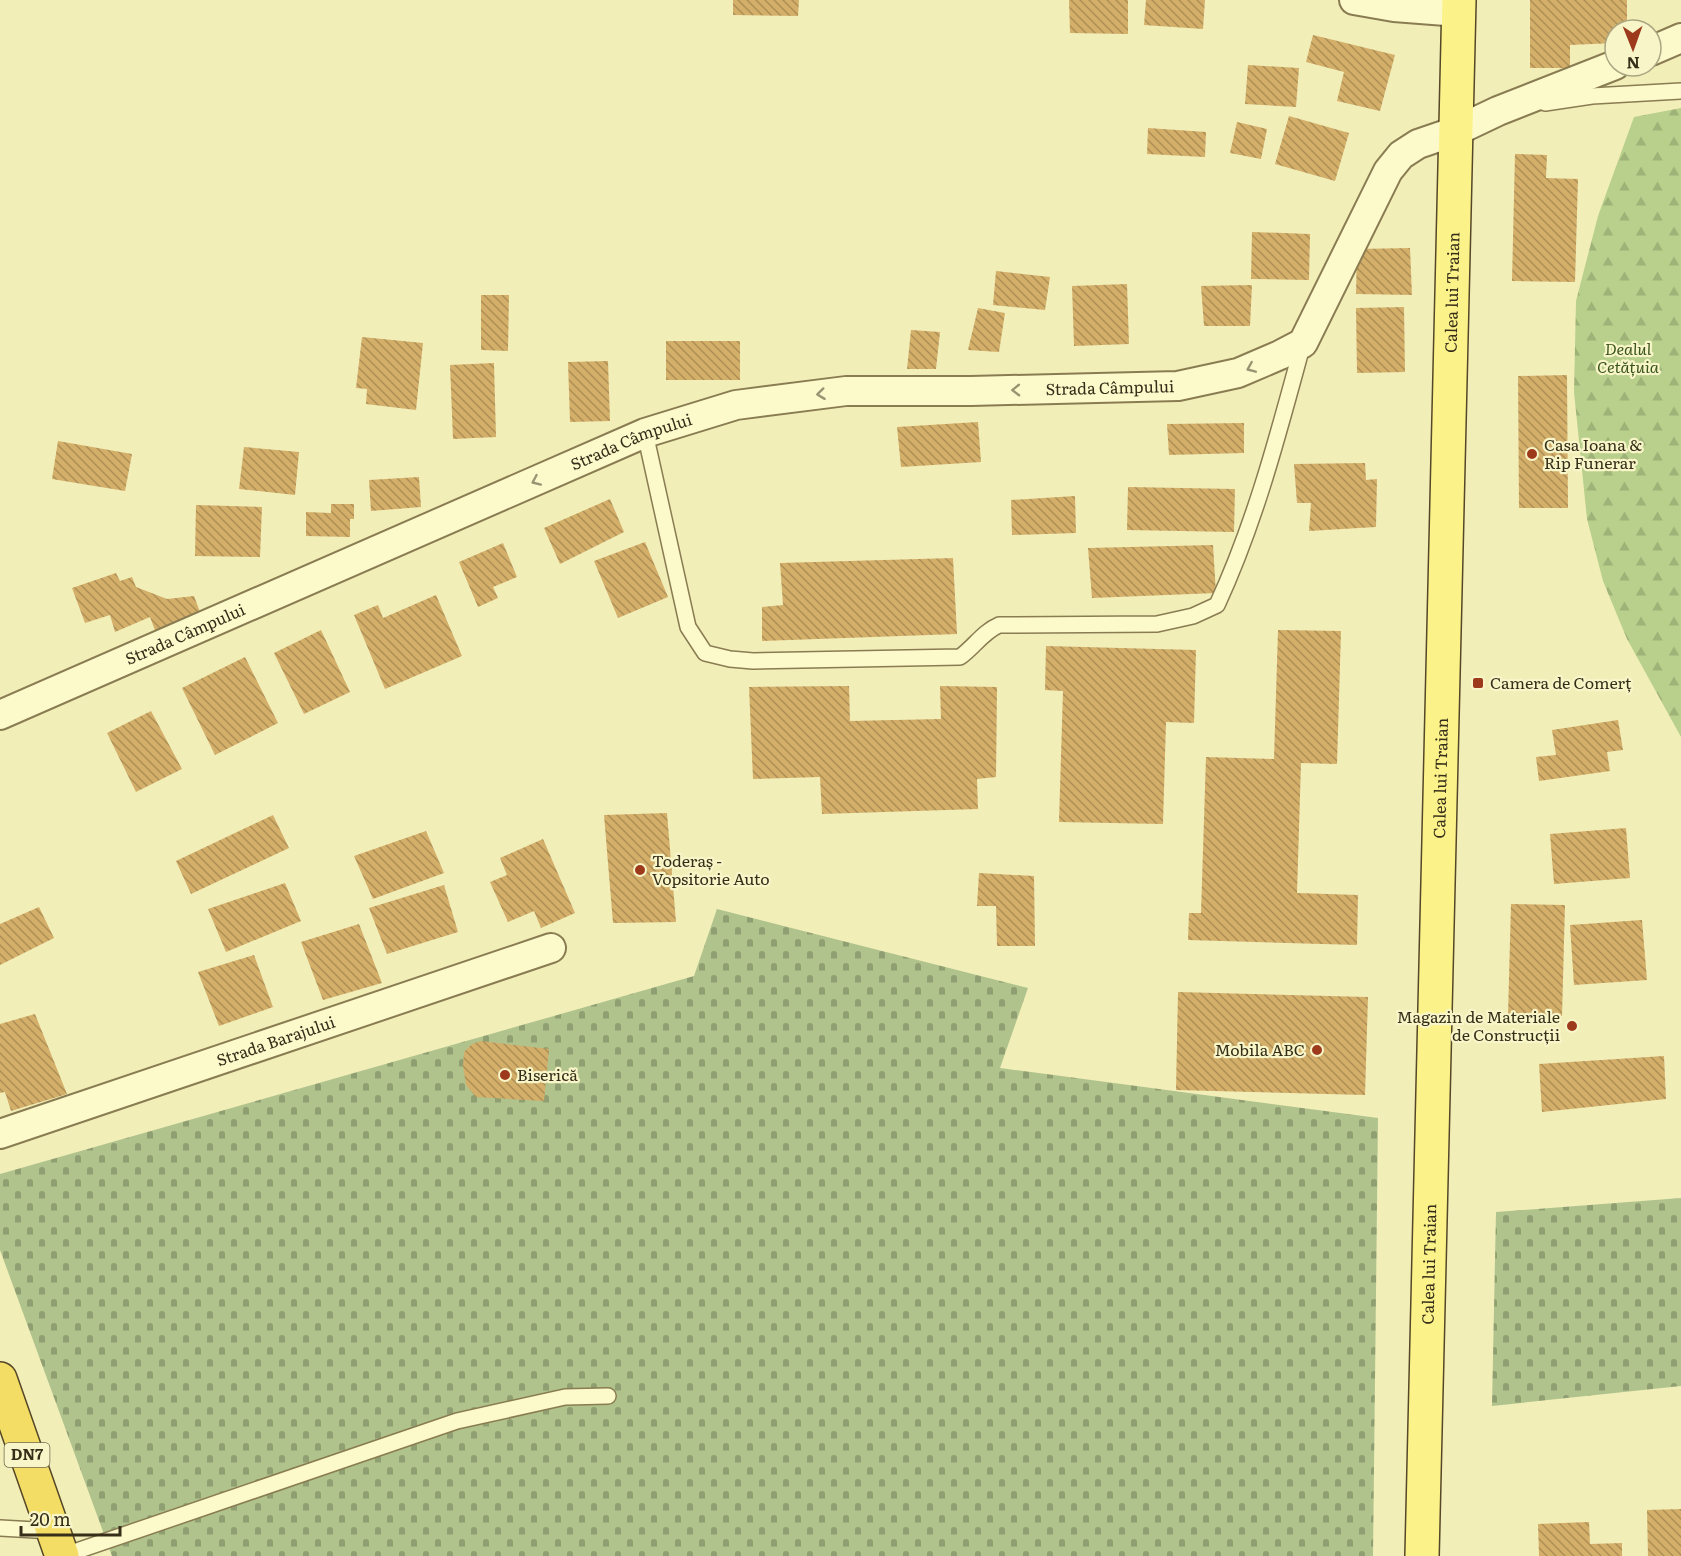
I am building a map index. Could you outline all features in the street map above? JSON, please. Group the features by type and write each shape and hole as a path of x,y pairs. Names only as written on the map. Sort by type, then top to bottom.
{"highway":[{"name":"DN7","path":"0,1379 59,1548"}],"main road":[{"name":"Calea lui Traian","path":"1422,1556 1459,6"}],"street":[{"path":"1354,0 1394,7 1459,6"},
{"path":"1663,46 1681,38"},
{"path":"1304,343 1388,171 1401,155 1418,144 1456,131 1498,111 1603,70"},
{"name":"Strada Câmpului","path":"0,715 645,433 736,405 846,391 1178,386 1238,373 1304,343"},
{"name":"Strada Barajului","path":"0,1134 551,948"}],"lane":[{"path":"1498,111 1592,96 1681,91"},
{"path":"645,433 688,627 705,653 730,659 753,661 960,657 971,650 989,630 999,624 1157,624 1193,616 1217,605 1233,570 1269,467 1304,343"},
{"path":"0,1528 59,1548 457,1421 564,1397 608,1396"}],"green space":[{"name":"Dealul Cetățuia","path":"1681,108 1681,737 1627,639 1603,581 1587,519 1574,392 1576,301 1598,216 1634,117"},
{"path":"717,909 1028,988 1000,1068 1378,1118 1373,1556 112,1556 0,1250 0,1174 694,976"},
{"path":"1681,1198 1681,1386 1492,1406 1496,1212"}],"building":[{"path":"733,0 799,0 798,16 733,15"},
{"path":"1069,0 1128,0 1128,34 1070,33"},
{"path":"1146,0 1205,0 1203,29 1144,25"},
{"path":"1530,0 1627,0 1627,18 1603,18 1603,44 1570,45 1570,68 1530,68"},
{"path":"1313,35 1395,55 1380,111 1337,101 1344,72 1306,62"},
{"path":"1248,65 1299,68 1296,107 1245,104"},
{"path":"1289,116 1349,133 1335,181 1275,164"},
{"path":"1237,122 1267,129 1261,159 1230,153"},
{"path":"1148,128 1206,132 1205,157 1147,154"},
{"path":"1515,154 1547,155 1546,178 1578,179 1575,282 1512,281"},
{"path":"1252,232 1310,234 1309,280 1251,279"},
{"path":"1410,248 1412,295 1356,294 1357,249"},
{"path":"996,271 1050,277 1045,310 993,305"},
{"path":"1127,284 1129,344 1074,346 1072,286"},
{"path":"1252,285 1250,326 1204,326 1201,286"},
{"path":"481,295 509,295 508,351 481,350"},
{"path":"1404,307 1405,372 1357,373 1356,308"},
{"path":"978,308 1005,313 999,352 968,350"},
{"path":"911,330 940,332 936,369 907,369"},
{"path":"362,337 423,343 416,410 366,404 367,389 356,388"},
{"path":"666,341 740,341 740,380 666,380"},
{"path":"608,361 610,421 570,422 568,362"},
{"path":"494,363 496,437 453,439 450,365"},
{"path":"1567,375 1568,508 1519,508 1518,376"},
{"path":"978,422 981,462 901,467 897,427"},
{"path":"1244,423 1244,453 1169,455 1167,424"},
{"path":"58,441 132,454 125,491 52,479"},
{"path":"244,447 299,452 295,495 239,489"},
{"path":"1365,463 1366,480 1377,479 1376,527 1309,531 1311,503 1297,503 1294,464"},
{"path":"419,477 421,507 371,511 369,480"},
{"path":"1128,487 1235,489 1234,532 1127,530"},
{"path":"1075,496 1076,533 1012,535 1011,500"},
{"path":"610,499 624,532 560,564 544,528"},
{"path":"331,504 354,504 354,519 350,519 350,537 306,536 306,512 331,513"},
{"path":"196,505 262,507 260,557 195,556"},
{"path":"645,542 668,597 618,618 594,561"},
{"path":"503,543 517,577 493,587 498,598 478,607 459,562"},
{"path":"1213,545 1216,593 1092,598 1088,548"},
{"path":"953,558 957,634 762,641 762,607 783,605 780,563"},
{"path":"116,573 120,581 132,577 136,587 167,599 194,596 200,612 156,633 150,617 115,632 110,615 85,623 72,588"},
{"path":"436,595 462,656 385,689 354,615 378,605 383,618"},
{"path":"321,630 350,692 304,714 274,653"},
{"path":"1278,630 1341,631 1337,764 1301,763 1297,893 1358,895 1357,945 1188,940 1189,913 1201,913 1206,757 1274,759"},
{"path":"1046,646 1196,650 1194,723 1166,722 1163,824 1059,822 1063,691 1045,690"},
{"path":"245,657 278,723 215,755 182,688"},
{"path":"849,686 850,721 941,719 940,686 997,687 996,777 977,779 978,809 822,814 820,777 753,779 749,687"},
{"path":"151,711 182,769 136,792 107,733"},
{"path":"1618,720 1623,750 1607,752 1610,771 1539,781 1536,757 1556,755 1552,730"},
{"path":"667,813 676,922 613,923 604,815"},
{"path":"273,815 289,848 191,894 176,861"},
{"path":"1626,828 1630,878 1554,884 1550,834"},
{"path":"426,831 444,873 373,899 354,856"},
{"path":"543,839 575,913 541,928 534,911 508,922 490,882 507,875 500,858"},
{"path":"979,873 1034,876 1035,946 997,946 996,906 977,906"},
{"path":"285,883 301,921 226,952 208,909"},
{"path":"444,885 458,932 387,954 369,908"},
{"path":"1511,904 1565,905 1562,1016 1508,1015"},
{"path":"39,907 54,938 0,965 0,924"},
{"path":"1642,920 1647,980 1574,985 1570,925"},
{"path":"359,924 382,983 323,1000 301,942"},
{"path":"254,955 273,1007 219,1026 198,972"},
{"path":"1178,992 1368,997 1365,1095 1176,1090"},
{"path":"35,1014 67,1094 11,1111 5,1092 0,1093 0,1024"},
{"name":"Biserică","path":"481,1041 549,1049 544,1101 476,1097 466,1085 463,1066 464,1052 472,1044"},
{"path":"1664,1056 1666,1099 1542,1112 1539,1064"},
{"path":"1681,1509 1681,1556 1648,1556 1647,1510"},
{"path":"1589,1522 1590,1544 1622,1543 1622,1556 1539,1556 1538,1524"}],"place":[{"name":"Casa Ioana & Rip Funerar","path":"1532,454"},
{"name":"Camera de Comerț","path":"1478,683"},
{"name":"Toderaș - Vopsitorie Auto","path":"640,870"},
{"name":"Magazin de Materiale de Construcții","path":"1572,1026"},
{"name":"Mobila ABC","path":"1317,1050"},
{"name":"Biserică","path":"505,1075"}]}
